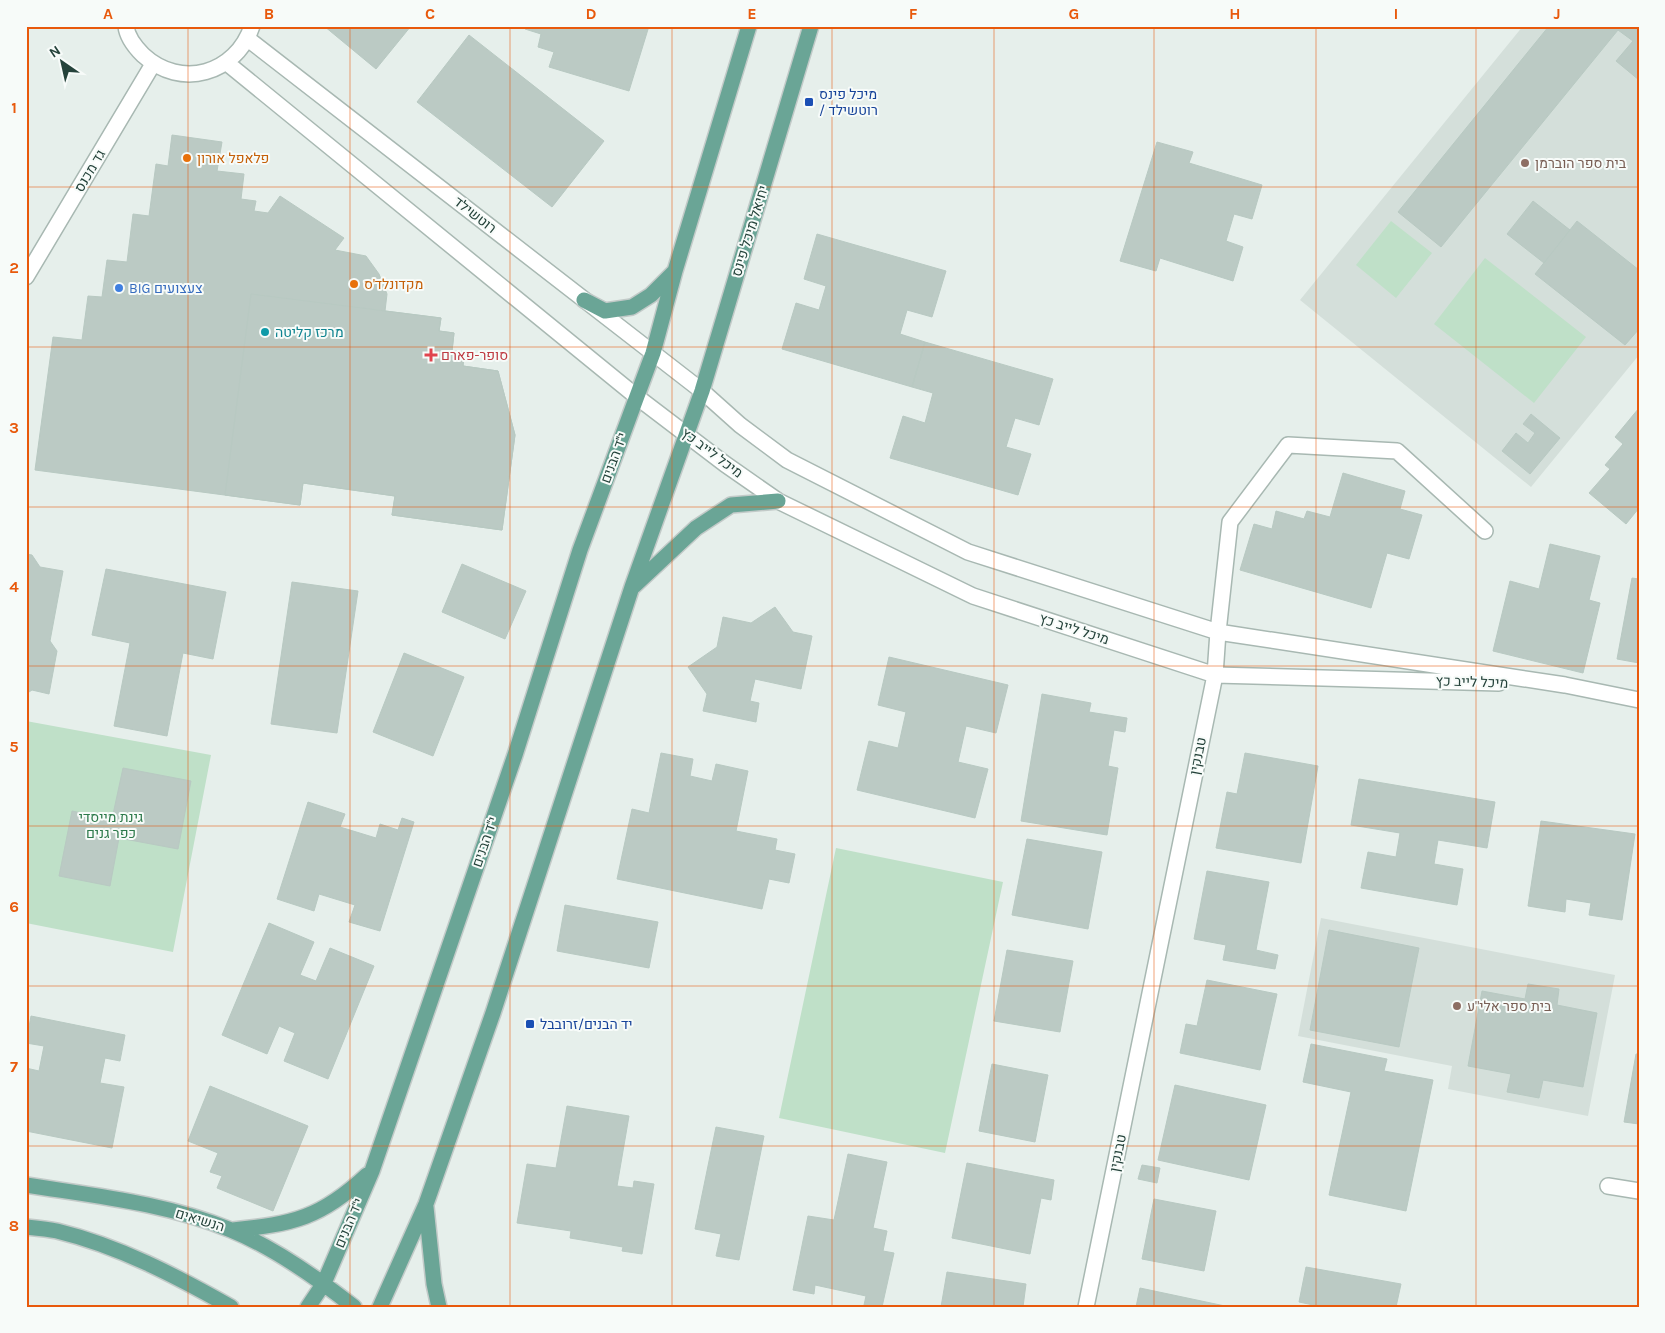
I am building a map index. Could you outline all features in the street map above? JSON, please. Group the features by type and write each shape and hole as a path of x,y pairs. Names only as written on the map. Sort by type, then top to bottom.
{"main road":[{"path":"637,397 653,353 675,271 749,26"},
{"name":"יחיאל מיכל פינס","path":"686,434 702,391 811,26"},
{"path":"584,300 605,311 632,308 651,295 675,271"},
{"name":"י''ד הבנים","path":"308,1307 324,1283 372,1171 515,755 580,550 637,397"},
{"path":"380,1307 426,1204 493,1013 632,587 686,434"},
{"path":"632,587 696,528 730,505 778,501"},
{"path":"232,1230 273,1226 303,1218 325,1209 348,1193 372,1171"},
{"name":"הנשיאים","path":"26,1185 140,1202 199,1218 232,1230 283,1256 324,1283 354,1307"},
{"path":"426,1204 433,1275 439,1307"},
{"path":"26,1227 56,1231 111,1248 174,1275 231,1307"}],"street":[{"path":"126,26 137,49 153,64 171,72 190,74 209,72 227,62 238,52 250,33"},
{"name":"רוטשילד","path":"250,33 584,300 702,391"},
{"path":"227,62 637,397"},
{"name":"גד מכנס","path":"26,277 153,64"},
{"name":"מיכל לייב כץ","path":"702,391 740,425 788,460 968,552 1218,632 1566,685 1639,700"},
{"name":"מיכל לייב כץ","path":"637,397 725,464 778,501 973,596 1215,674 1566,685"},
{"name":"טבנקין","path":"1086,1307 1215,674 1230,522 1288,445 1397,451 1485,531"},
{"path":"1608,1186 1639,1191"}],"shaded area":[{"name":"בית ספר הוברמן","path":"1523,26 1639,26 1639,355 1531,487 1300,300"},
{"name":"בית ספר אלי\"ע","path":"1321,918 1615,975 1588,1116 1448,1089 1452,1066 1298,1036"}],"green space":[{"path":"1391,221 1432,253 1396,298 1356,265"},
{"path":"1485,258 1586,337 1534,403 1434,324"},
{"name":"גינת מייסדי כפר גנים","path":"26,721 211,755 173,952 26,923"},
{"path":"836,848 1003,882 945,1153 779,1118"}],"building":[{"path":"324,26 411,26 376,69"},
{"path":"525,26 649,26 629,91 549,67 554,52 538,47 541,34 525,29"},
{"path":"1549,26 1639,26 1639,80 1616,61 1633,41 1618,30 1441,247 1398,212"},
{"path":"469,35 604,141 552,207 417,102"},
{"name":"מרכז קליטה","path":"172,135 222,142 217,171 244,174 241,199 256,201 254,211 268,213 280,196 344,238 335,250 366,256 379,274 387,294 385,311 441,318 439,331 454,333 452,351 464,352 463,366 498,371 515,435 502,530 392,515 395,496 303,483 300,505 35,470 53,337 82,340 88,296 102,297 107,260 127,262 133,214 149,216 156,164 168,166"},
{"path":"1157,142 1193,152 1189,163 1262,185 1252,219 1234,214 1226,241 1243,247 1233,281 1160,258 1156,271 1120,261"},
{"path":"1533,201 1570,230 1544,263 1507,234"},
{"path":"1577,221 1639,270 1639,329 1625,345 1535,274"},
{"path":"817,234 946,271 932,317 907,310 900,334 925,342 912,387 782,349 796,303 819,310 826,286 804,279"},
{"path":"251,294 441,318 439,331 454,333 452,351 464,352 463,366 498,371 515,435 502,530 392,515 395,496 303,483 300,505 225,495"},
{"path":"925,342 1053,379 1039,425 1015,418 1006,447 1031,454 1018,495 890,458 903,416 925,423 933,393 912,387"},
{"path":"1639,408 1639,508 1626,524 1589,493 1610,469 1605,465 1623,444 1615,437"},
{"path":"1531,414 1560,438 1530,474 1502,451 1516,433 1528,443 1535,433 1523,424"},
{"path":"1343,473 1405,491 1400,509 1422,515 1409,559 1387,553 1371,608 1240,570 1254,524 1272,529 1276,511 1304,519 1307,511 1330,517"},
{"path":"1550,544 1600,556 1589,600 1600,603 1583,673 1493,651 1510,581 1539,589"},
{"path":"26,554 32,555 40,567 63,571 50,641 57,651 49,694 32,690 26,694"},
{"path":"462,564 526,591 505,639 442,612"},
{"path":"106,569 226,592 213,659 183,653 167,736 114,726 130,643 92,635"},
{"path":"1632,578 1639,579 1639,663 1617,659"},
{"path":"292,582 358,591 337,733 271,724"},
{"path":"775,607 793,632 812,636 801,689 755,679 750,701 759,703 756,722 703,711 707,694 688,667 717,647 723,617 751,623"},
{"path":"404,653 464,677 433,756 373,732"},
{"path":"889,657 1008,685 996,733 966,726 958,762 988,769 975,818 857,790 869,741 898,748 906,712 878,705"},
{"path":"1042,694 1091,703 1089,712 1127,718 1125,732 1114,730 1108,766 1118,768 1107,835 1021,821"},
{"path":"661,753 693,759 690,776 712,781 716,764 748,771 736,831 777,839 775,850 795,854 789,883 769,879 762,909 617,879 632,809 649,813"},
{"path":"1245,753 1318,766 1301,863 1216,848 1227,792 1237,794"},
{"path":"123,768 191,781 178,849 119,838 110,886 59,876 72,811 112,819"},
{"path":"1359,779 1495,802 1487,848 1438,840 1434,864 1463,869 1457,905 1361,888 1368,852 1396,857 1400,833 1351,825"},
{"path":"308,802 345,814 340,827 376,838 380,824 398,830 402,818 414,822 380,931 349,922 355,905 319,894 314,911 277,899"},
{"path":"1541,821 1635,834 1622,920 1589,915 1591,903 1566,899 1565,912 1528,906"},
{"path":"1027,839 1102,852 1088,929 1012,915"},
{"path":"1207,871 1269,882 1256,950 1278,955 1275,969 1223,960 1226,945 1194,939"},
{"path":"565,905 658,922 649,968 557,951"},
{"path":"269,923 314,942 300,975 316,981 330,948 374,966 328,1079 284,1061 295,1033 279,1026 267,1054 222,1035"},
{"path":"1329,930 1419,948 1399,1047 1310,1030"},
{"path":"1007,950 1073,961 1060,1032 994,1021"},
{"path":"1207,980 1277,994 1260,1070 1180,1053 1186,1024 1197,1026"},
{"path":"1528,984 1559,989 1557,1005 1597,1013 1583,1087 1543,1080 1539,1098 1507,1092 1511,1074 1468,1066 1482,991 1525,999"},
{"path":"31,1016 125,1035 120,1061 105,1058 100,1083 124,1087 112,1148 26,1131 26,1068 39,1071 44,1046 26,1043"},
{"path":"1311,1044 1387,1059 1384,1071 1433,1080 1406,1211 1329,1195 1351,1092 1303,1082"},
{"path":"1636,1054 1639,1054 1639,1124 1624,1122"},
{"path":"992,1064 1048,1075 1035,1142 979,1131"},
{"path":"1175,1085 1266,1105 1249,1180 1158,1160"},
{"path":"210,1086 308,1126 273,1211 217,1188 222,1176 210,1172 218,1153 188,1141"},
{"path":"567,1106 629,1116 617,1186 633,1188 634,1181 654,1184 642,1254 622,1251 623,1247 570,1238 571,1231 517,1223 527,1164 556,1168"},
{"path":"716,1127 764,1136 739,1260 716,1256 721,1234 695,1229"},
{"path":"848,1154 887,1162 873,1228 887,1231 883,1251 894,1253 882,1307 864,1305 866,1296 815,1285 814,1294 793,1290 808,1216 834,1220"},
{"path":"967,1163 1054,1180 1051,1200 1041,1198 1030,1254 952,1238"},
{"path":"1142,1165 1160,1168 1157,1183 1138,1179"},
{"path":"1154,1199 1216,1211 1204,1271 1142,1259"},
{"path":"1306,1267 1401,1284 1396,1307 1323,1307 1299,1302"},
{"path":"947,1272 1026,1284 1023,1307 941,1307"},
{"path":"1140,1288 1225,1306 1136,1307"}],"place":[{"name":"מיכל פינס / רוטשילד","path":"809,102"},
{"name":"פלאפל אורון","path":"187,158"},
{"name":"בית ספר הוברמן","path":"1525,163"},
{"name":"מקדונלד'ס","path":"354,284"},
{"name":"BIG צעצועים","path":"119,288"},
{"name":"מרכז קליטה","path":"265,332"},
{"name":"סופר-פארם","path":"431,355"},
{"name":"בית ספר אלי\"ע","path":"1457,1006"},
{"name":"יד הבנים/זרובבל","path":"530,1024"}]}
